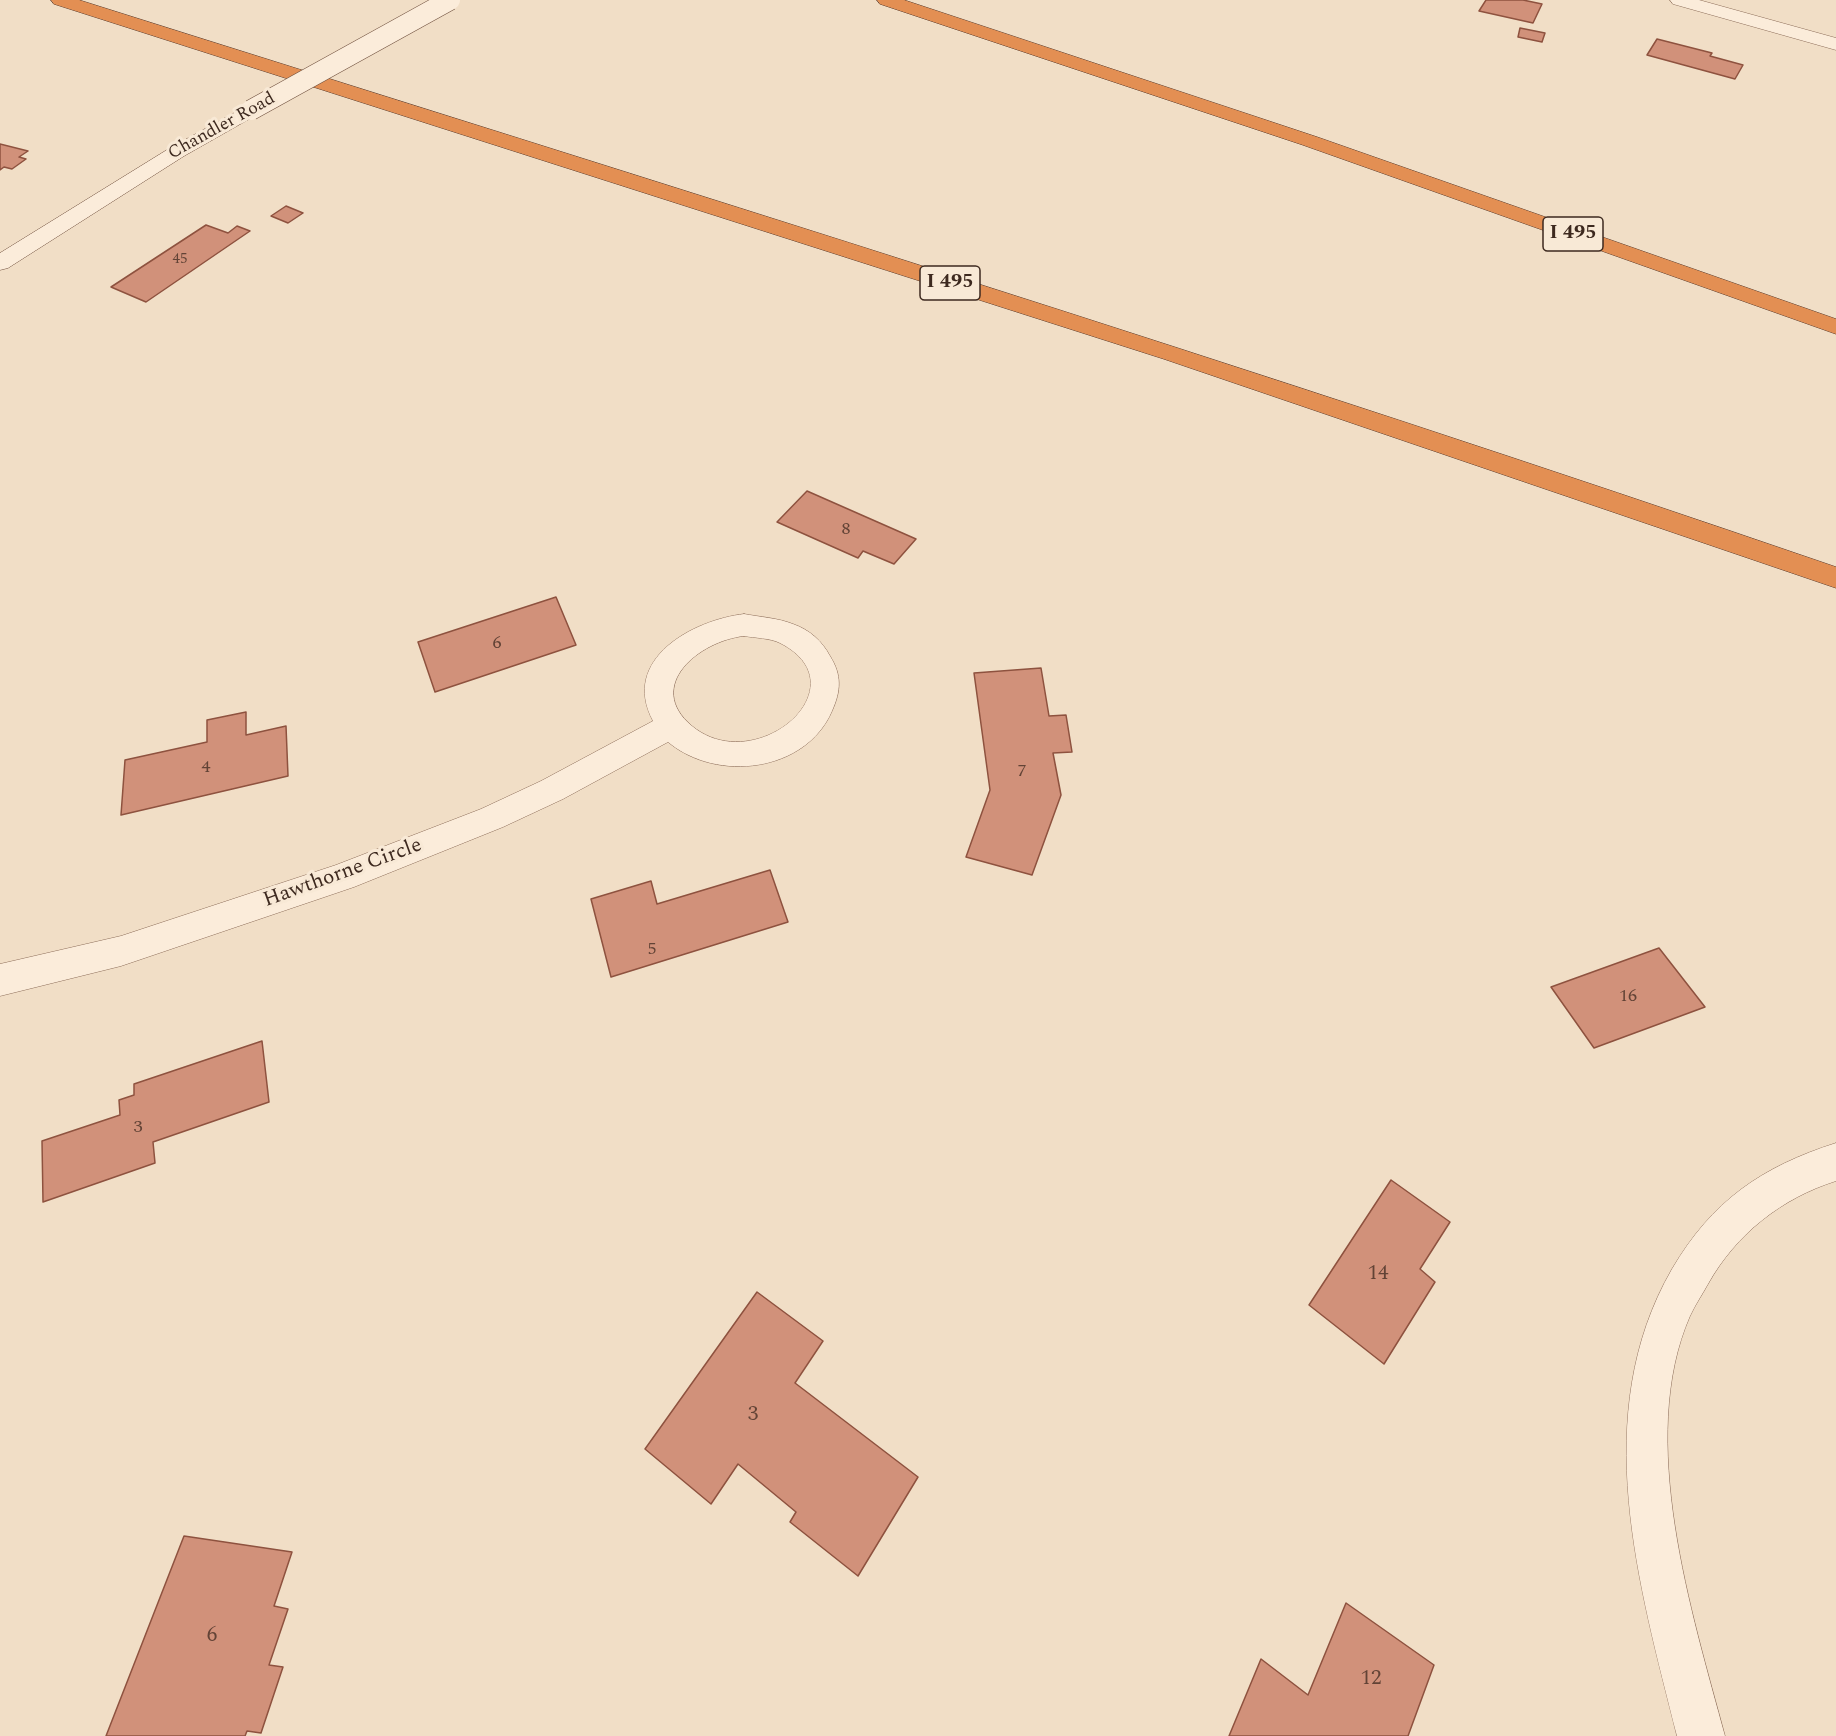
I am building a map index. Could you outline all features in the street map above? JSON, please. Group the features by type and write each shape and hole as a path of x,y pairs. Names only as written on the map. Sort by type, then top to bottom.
{"highway":[{"name":"I 495","path":"60,0 662,190 1561,481 1836,578"},
{"name":"I 495","path":"886,0 1310,141 1836,327"}],"street":[{"name":"Chandler Road","path":"0,263 177,152 450,0"},
{"path":"1678,0 1836,44"},
{"path":"744,625 777,628 805,642 822,664 826,690 816,716 807,728 779,746 744,754 718,752 694,745 671,726 659,700 663,673 682,648 710,631 744,625"},
{"name":"Hawthorne Circle","path":"0,980 121,951 342,877 502,813 552,790 671,726"},
{"path":"1701,1736 1658,1566 1647,1479 1648,1403 1662,1335 1686,1278 1720,1231 1763,1194 1814,1168 1836,1162"}],"building":[{"path":"1486,0 1523,0 1542,4 1533,23 1479,11"},
{"path":"1520,28 1545,33 1542,42 1518,37"},
{"path":"1657,39 1712,53 1710,56 1743,65 1735,79 1647,55"},
{"path":"0,144 28,151 19,157 26,159 12,169 4,167 0,170"},
{"path":"286,206 303,213 288,223 271,216"},
{"path":"206,225 228,233 237,226 250,231 146,302 111,287"},
{"path":"807,491 916,539 894,564 863,551 858,558 777,522"},
{"path":"556,597 576,645 435,692 418,642"},
{"path":"1041,668 1049,716 1066,715 1072,752 1053,753 1061,795 1032,875 966,857 990,790 974,673"},
{"path":"246,712 246,735 286,726 288,776 121,815 125,760 207,742 207,720"},
{"path":"770,870 788,922 611,977 591,899 651,881 657,904"},
{"path":"1659,948 1705,1007 1594,1048 1551,987"},
{"path":"262,1041 269,1102 153,1142 155,1163 43,1202 42,1141 120,1115 119,1100 134,1095 134,1084"},
{"path":"1391,1180 1450,1222 1420,1269 1435,1282 1384,1364 1309,1305"},
{"path":"757,1292 823,1341 795,1383 918,1477 858,1576 790,1522 796,1512 738,1464 711,1504 645,1449"},
{"path":"184,1536 292,1552 274,1606 288,1609 269,1665 283,1667 261,1733 247,1731 245,1736 106,1736"},
{"path":"1346,1603 1434,1665 1408,1736 1229,1736 1261,1659 1308,1695"}]}
